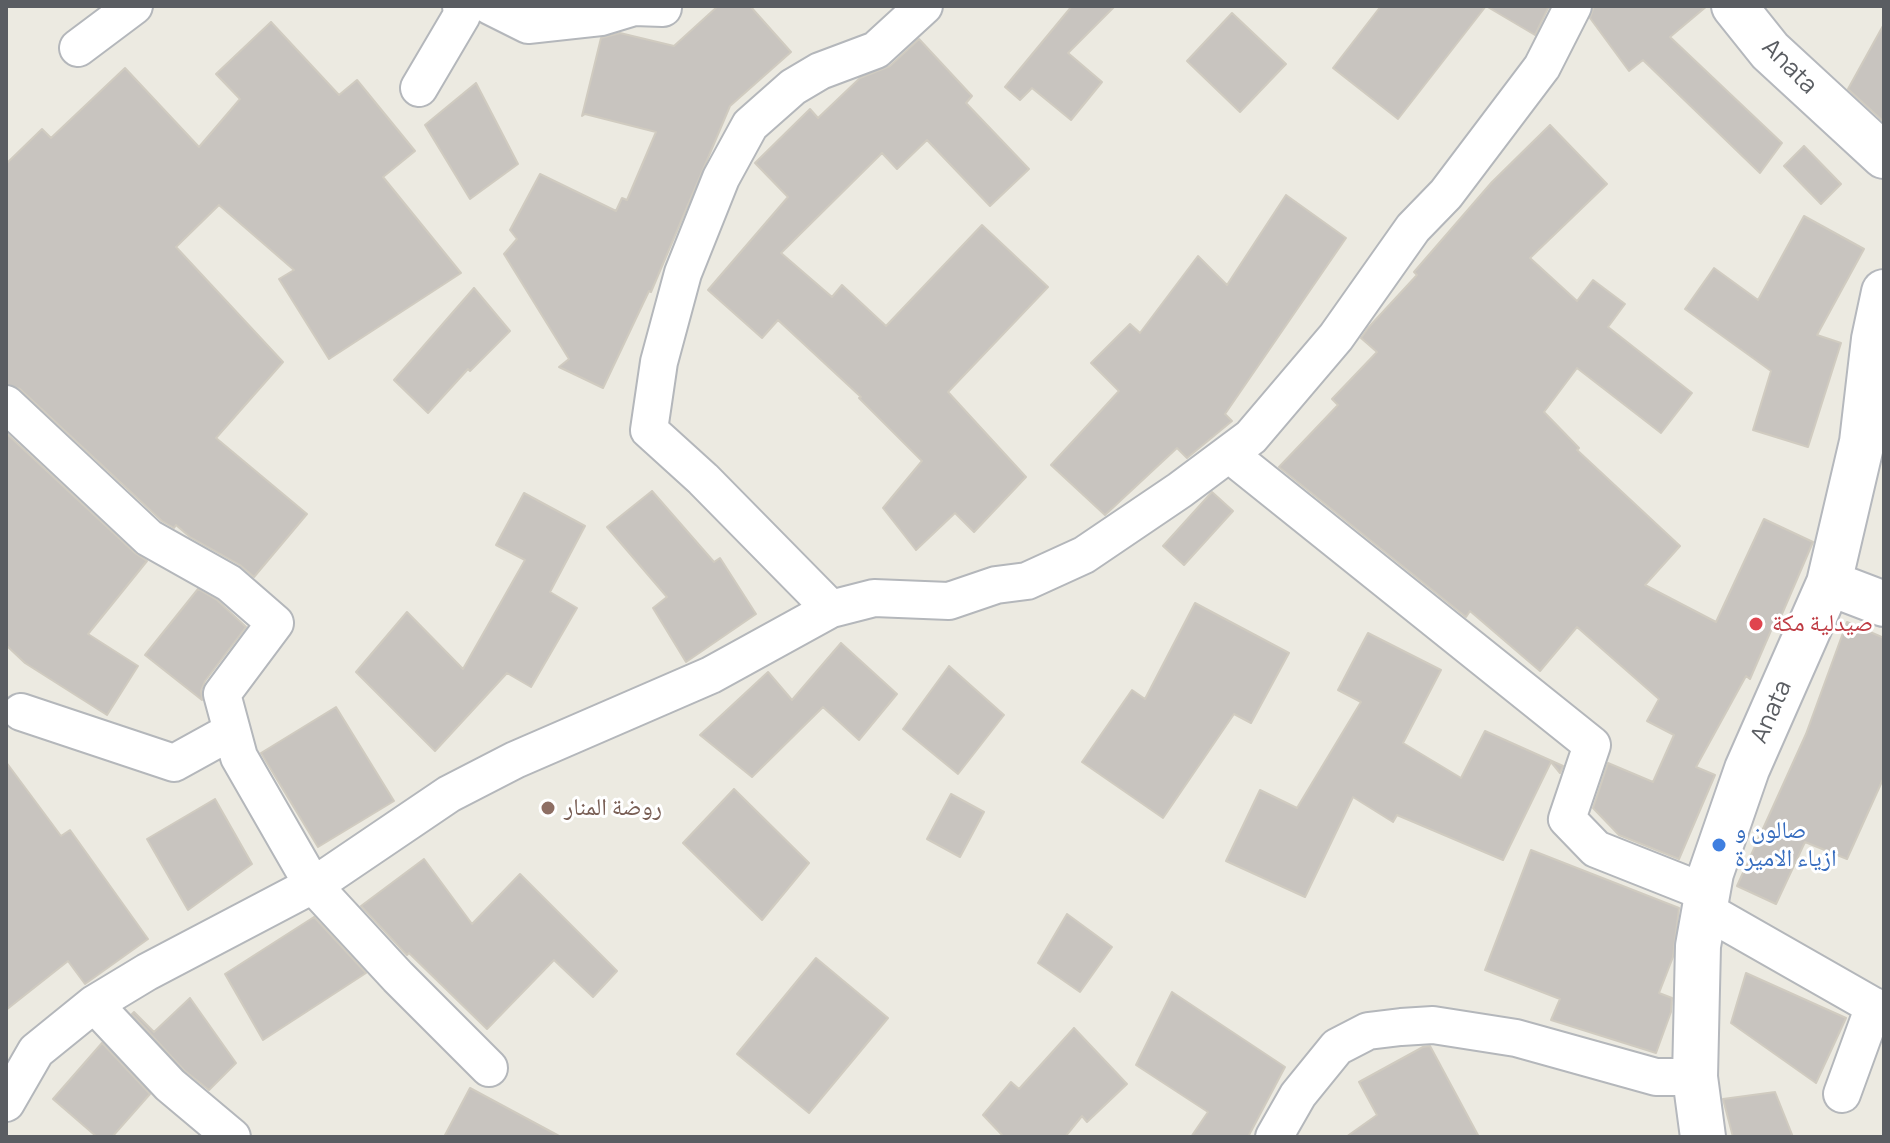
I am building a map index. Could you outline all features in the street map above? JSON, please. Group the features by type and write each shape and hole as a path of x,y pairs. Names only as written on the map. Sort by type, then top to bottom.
{"street":[{"path":"78,48 134,6"},
{"path":"419,88 462,15 461,6"},
{"path":"490,6 528,25 601,17 634,7 663,8"},
{"path":"831,609 703,479 649,430 659,362 683,273 721,178 750,125 793,87 820,71 876,50 924,6"},
{"path":"6,1103 21,1049 147,972 312,884 462,787 515,760 711,675 831,609 874,598 949,601 996,585 1027,581 1084,555 1229,454 1251,437 1336,337 1413,228 1446,194 1534,77 1573,6"},
{"name":"Anata","path":"1734,6 1770,51 1884,156"},
{"name":"Anata","path":"1703,1137 1695,1077 1698,946 1711,873 1747,769 1829,583 1862,442 1874,339 1884,292"},
{"path":"6,404 149,538 229,583 275,623 222,694 239,757 312,884 398,977 489,1068"},
{"path":"1229,454 1592,745 1567,819 1596,849 1706,902 1879,1009 1842,1094"},
{"path":"1829,583 1884,604"},
{"path":"21,712 174,763 232,731"},
{"path":"94,1004 170,1085 232,1137"},
{"path":"1274,1137 1298,1095 1337,1047 1368,1031 1433,1025 1516,1038 1656,1077 1695,1077"}],"building":[{"path":"718,6 750,6 791,52 730,106 651,292 603,388 559,367 569,359 504,254 517,239 510,230 540,174 616,211 622,198 627,200 656,132 585,114 582,116 601,38 620,33 674,46"},
{"path":"1072,6 1115,6 1068,53 1102,82 1071,120 1032,88 1020,100 1005,87"},
{"path":"1381,6 1486,6 1398,119 1333,68"},
{"path":"1486,6 1549,6 1535,35"},
{"path":"1594,6 1707,6 1670,37 1782,143 1760,173 1643,60 1629,71 1590,18"},
{"path":"1232,13 1286,64 1240,112 1187,61"},
{"path":"271,22 339,95 357,80 415,151 383,177 461,273 329,359 279,279 294,270 219,205 176,247 283,362 216,438 307,514 254,577 176,525 174,528 162,521 20,389 6,384 6,164 42,129 51,138 125,68 199,147 240,99 216,74"},
{"path":"1884,24 1884,122 1848,89"},
{"path":"919,39 972,96 966,103 1029,169 990,206 927,140 897,169 882,153 781,253 832,297 842,285 886,326 982,225 1048,287 948,392 1026,477 974,532 955,513 916,550 883,508 922,461 861,397 778,320 762,338 708,290 788,197 755,163 810,109 818,118 860,78 890,66"},
{"path":"476,83 518,164 470,199 425,125"},
{"path":"1550,125 1607,184 1530,258 1577,301 1593,280 1625,304 1608,327 1692,393 1661,433 1577,368 1544,412 1579,448 1577,450 1680,546 1645,585 1716,622 1764,519 1813,542 1750,679 1746,676 1696,767 1715,775 1679,859 1619,835 1593,808 1608,763 1653,782 1674,735 1647,721 1659,699 1577,627 1540,671 1470,611 1466,617 1279,467 1338,405 1332,399 1377,352 1361,338 1368,328 1417,275 1414,272 1492,182"},
{"path":"1804,146 1841,184 1821,204 1784,166"},
{"path":"1286,195 1346,238 1225,414 1232,421 1187,458 1177,448 1105,515 1051,465 1119,391 1091,363 1130,324 1140,333 1198,256 1227,285"},
{"path":"1804,216 1864,249 1817,335 1841,343 1808,447 1753,430 1771,371 1685,309 1714,268 1758,300"},
{"path":"474,288 510,331 470,371 468,369 428,413 394,380"},
{"path":"6,433 147,561 88,634 138,666 107,715 25,663 6,645"},
{"path":"652,491 714,562 720,558 756,614 686,662 653,608 667,597 607,527"},
{"path":"1212,492 1233,511 1184,565 1163,546"},
{"path":"524,493 585,526 550,592 577,608 531,687 507,673 435,751 356,672 407,612 463,669 525,560 496,545"},
{"path":"198,589 217,600 246,627 205,681 202,700 145,655"},
{"path":"1195,603 1289,653 1251,723 1234,714 1163,818 1082,762 1132,690 1145,699"},
{"path":"1847,622 1884,638 1884,777 1847,859 1805,842 1776,904 1737,886 1806,734"},
{"path":"1368,633 1441,670 1403,743 1461,778 1485,731 1563,766 1560,773 1551,762 1503,860 1397,815 1393,822 1353,797 1305,897 1226,861 1260,790 1297,808 1361,702 1338,690"},
{"path":"841,643 897,694 859,740 823,707 752,777 700,735 768,672 792,700"},
{"path":"949,666 1004,715 958,774 903,729"},
{"path":"336,707 394,801 318,847 261,753"},
{"path":"6,762 61,836 70,830 148,939 85,984 68,961 6,1010"},
{"path":"734,789 809,863 762,920 683,843"},
{"path":"951,794 984,812 960,857 927,839"},
{"path":"215,799 252,864 188,910 147,839"},
{"path":"1531,850 1679,908 1673,957 1659,993 1672,998 1671,1012 1656,1053 1551,1020 1560,999 1485,970"},
{"path":"424,859 472,924 520,874 617,971 593,997 554,960 487,1029 409,953 407,955 361,906"},
{"path":"1067,914 1112,947 1080,992 1038,963"},
{"path":"314,917 366,973 263,1040 225,974"},
{"path":"816,958 888,1018 809,1113 737,1054"},
{"path":"1746,973 1846,1018 1816,1083 1731,1023"},
{"path":"1172,992 1285,1067 1248,1137 1191,1137 1208,1112 1136,1065"},
{"path":"190,998 236,1063 209,1090 184,1070 132,1014 134,1012 154,1032"},
{"path":"1074,1028 1127,1084 1087,1122 1082,1116 1065,1137 1004,1137 983,1115 1011,1082 1019,1089"},
{"path":"102,1043 150,1094 112,1137 97,1137 53,1099"},
{"path":"1430,1046 1479,1137 1346,1137 1377,1115 1359,1082"},
{"path":"470,1088 561,1137 444,1137"},
{"path":"1775,1092 1793,1137 1733,1137 1723,1099"}],"place":[{"name":"صيدلية مكة","path":"1756,624"},
{"name":"روضة المنار","path":"548,808"},
{"name":"صالون و ازياء الاميرة","path":"1719,845"}]}
